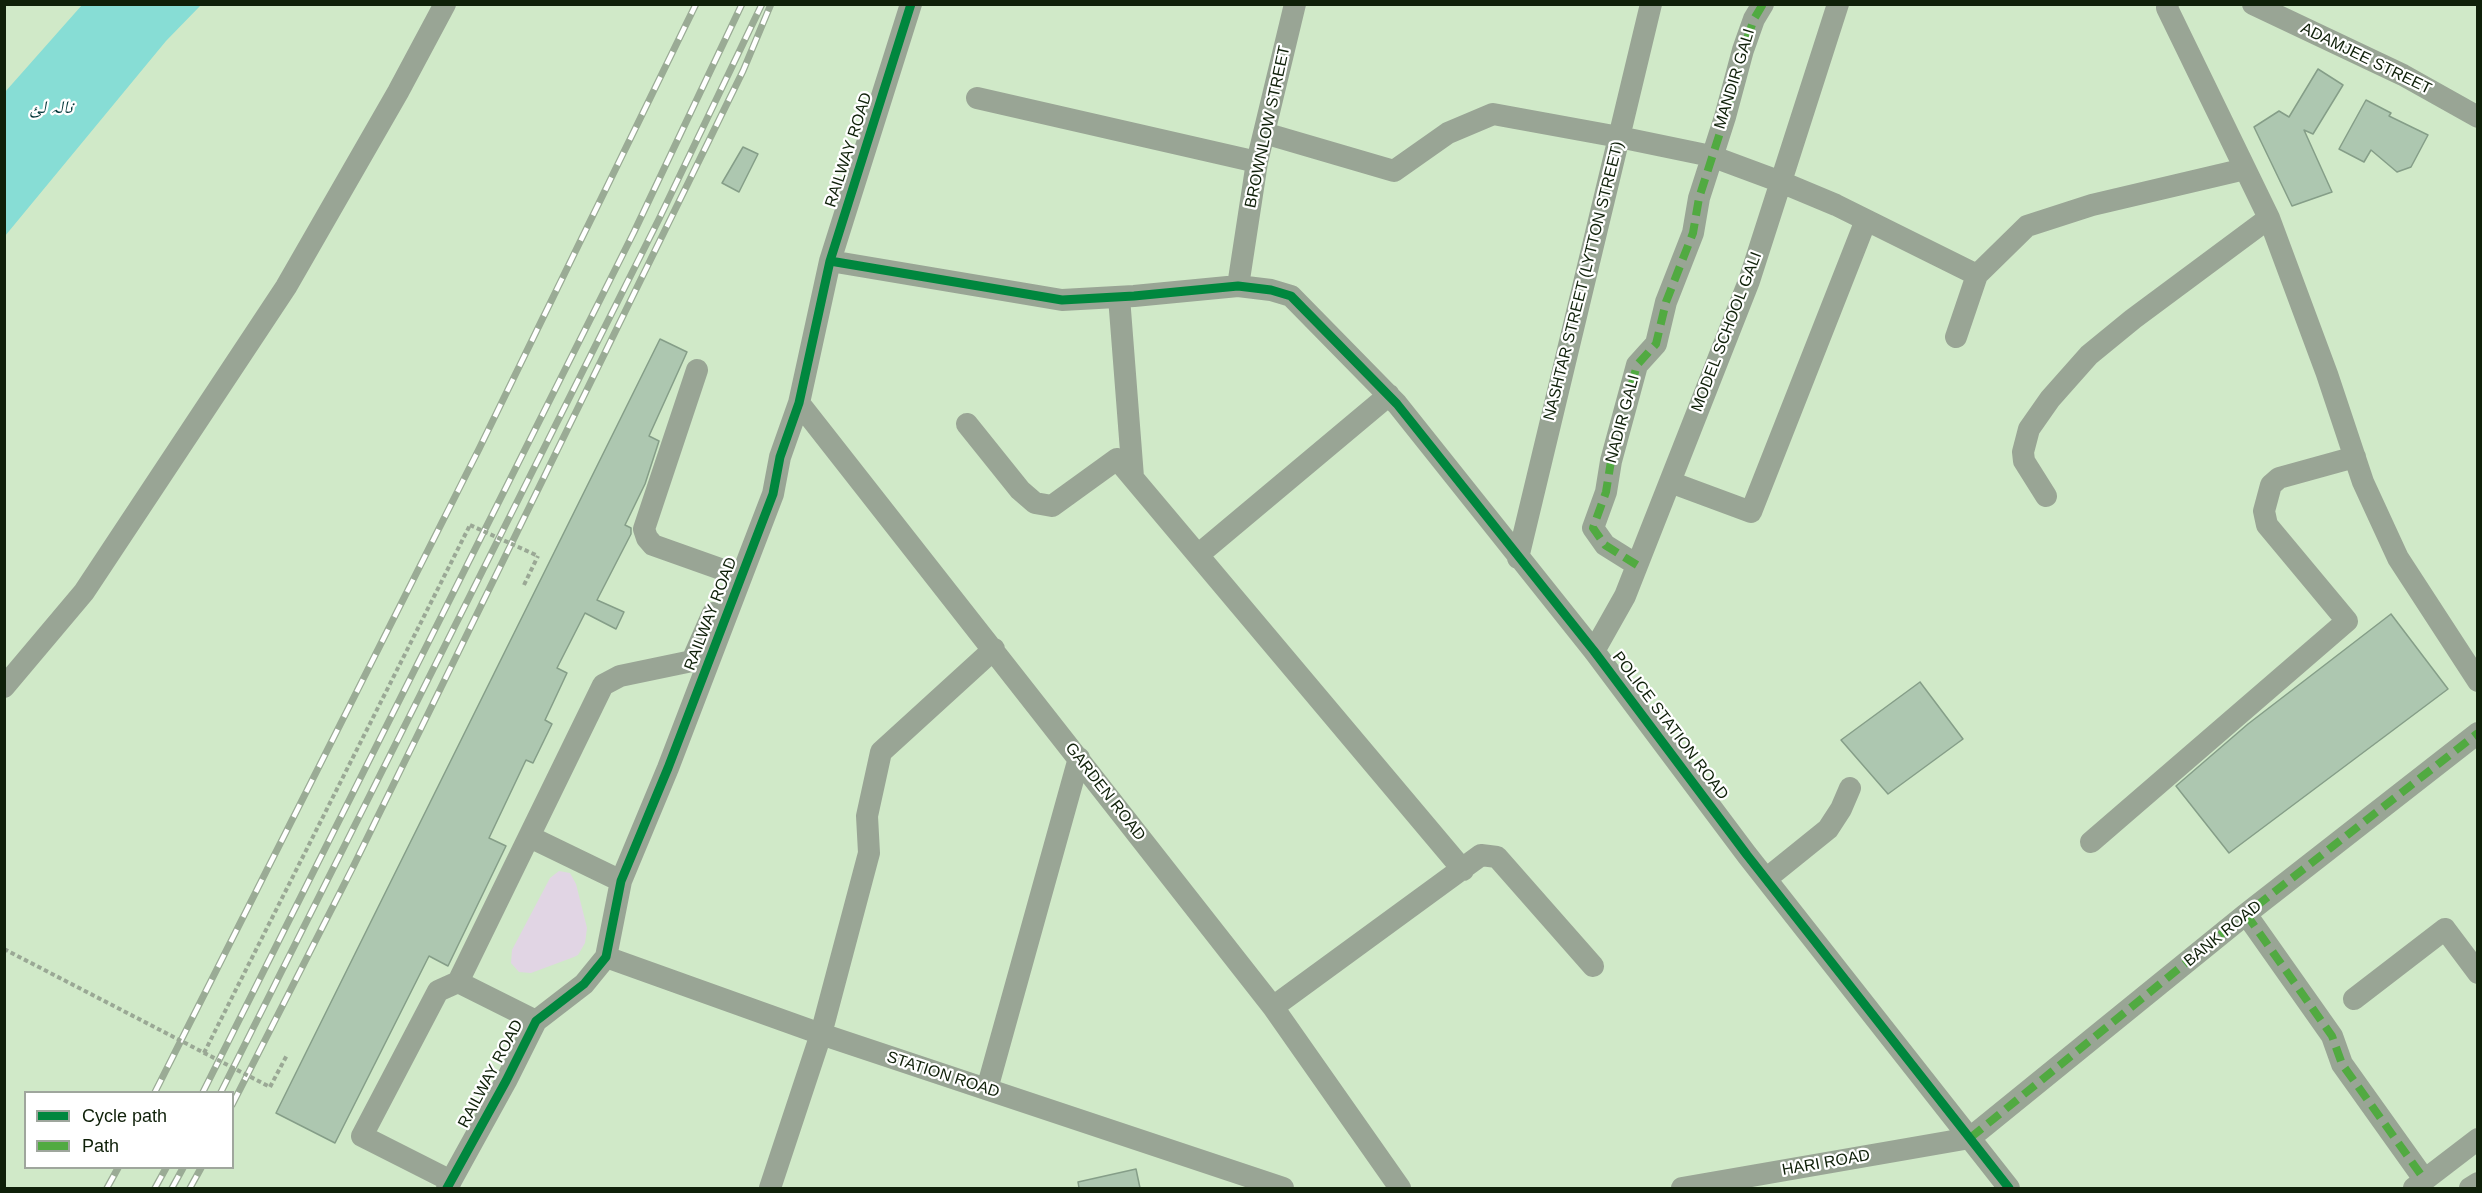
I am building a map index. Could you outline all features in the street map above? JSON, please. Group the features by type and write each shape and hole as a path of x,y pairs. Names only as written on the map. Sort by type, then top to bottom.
{"street":[{"path":"4,687 84,592 286,287 398,92 445,4"},
{"name":"RAILWAY ROAD","path":"449,1185 536,1022 584,984 606,957 621,881 668,768 769,504 780,457 799,403 830,261 912,4"},
{"name":"BROWNLOW STREET","path":"1238,286 1257,162 1295,4"},
{"name":"NASHTAR STREET (LYTTON STREET)","path":"1518,558 1651,4"},
{"name":"MANDIR GALI","path":"1711,156 1725,117 1743,50 1754,19 1763,4"},
{"name":"MODEL SCHOOL GALI","path":"1594,651 1625,596 1749,281 1838,4"},
{"name":"ADAMJEE STREET","path":"2253,4 2403,75 2478,117"},
{"path":"2161,6 2269,218 2319,352 2363,482 2398,558 2478,681"},
{"path":"977,98 1257,162"},
{"path":"1264,133 1394,171 1448,133 1493,114 1619,137 1711,156 1780,182 1866,220 1977,274"},
{"name":"NADIR GALI","path":"1637,565 1605,545 1593,528 1606,492 1611,461 1637,365 1656,344 1666,302 1693,233 1699,198 1711,156"},
{"path":"1956,337 1977,274 2027,226 2092,205 2245,169"},
{"path":"2046,496 2024,461 2023,452 2029,429 2047,403 2088,355 2269,218"},
{"path":"1670,482 1751,512 1866,220"},
{"path":"830,261 1062,300 1238,286"},
{"name":"POLICE STATION ROAD","path":"1238,286 1271,290 1291,296 1389,395 1594,651 1766,879 2009,1188"},
{"path":"1119,297 1133,477"},
{"path":"697,370 644,529 653,545 729,572"},
{"path":"1198,555 1389,395"},
{"name":"GARDEN ROAD","path":"799,403 1273,1007 1400,1188"},
{"path":"967,424 1020,490 1035,503 1052,506 1117,459 1463,870"},
{"path":"449,1185 362,1136 438,991 458,982 603,685 620,676 692,661 761,491 780,457"},
{"path":"2091,842 2347,621 2267,525 2264,511 2271,485 2279,478 2355,457"},
{"path":"770,1188 821,1034 869,853 867,816 881,752 994,649"},
{"name":"BANK ROAD","path":"1970,1138 2246,914 2478,733"},
{"path":"987,1089 1079,758"},
{"path":"1766,879 1827,829 1841,809 1850,788"},
{"path":"530,837 621,881"},
{"path":"1273,1007 1481,855 1497,857 1593,966"},
{"path":"2246,914 2332,1036 2342,1064 2418,1184 2478,1139"},
{"path":"2354,999 2445,929 2478,974"},
{"name":"STATION ROAD","path":"606,957 821,1034 1283,1188"},
{"path":"458,982 536,1022"},
{"name":"HARI ROAD","path":"1682,1188 1970,1138"},
{"path":"2470,1188 2478,1183"}],"path":[{"path":"204,1053 470,525 538,556 524,585"},
{"path":"4,949 270,1087 287,1055"}],"shaded area":[{"path":"559,871 570,873 576,884 587,928 585,943 578,955 574,957 531,973 519,972 511,963 512,950 550,878"}],"water":[{"name":"نالہ لئ","path":"82,5 201,5 166,41 5,236 5,92"}],"building":[{"path":"2318,69 2343,85 2313,134 2304,130 2332,192 2292,206 2254,127 2279,111 2289,117"},
{"path":"2366,100 2391,113 2389,116 2428,135 2411,167 2397,172 2371,150 2364,162 2339,149"},
{"path":"743,147 758,154 739,192 722,183"},
{"path":"660,339 687,352 649,436 659,441 645,484 625,525 631,528 631,534 597,600 624,612 616,629 585,613 557,668 567,673 545,720 552,724 533,763 526,760 489,838 506,846 448,966 429,956 335,1143 276,1113"},
{"path":"2391,614 2448,689 2229,853 2176,786 2248,724"},
{"path":"1920,682 1963,739 1888,794 1841,740"},
{"path":"1136,1169 1140,1188 1079,1188 1078,1182"}],"railway":[{"path":"156,1091 479,449 696,4"},
{"path":"204,1091 634,232 742,4"},
{"path":"222,1091 659,219 762,4"},
{"path":"234,1101 353,867 743,71 771,4"},
{"path":"107,1188 117,1169"},
{"path":"155,1188 165,1169"},
{"path":"172,1188 182,1169"},
{"path":"190,1188 200,1169"}],"marked path":[{"path":"1637,565 1605,545 1593,528 1606,492 1611,461 1637,365 1656,344 1666,302 1693,233 1699,198 1725,117 1743,50 1754,19 1763,4"},
{"path":"1970,1138 2246,914 2478,733"},
{"path":"2246,914 2332,1036 2342,1064 2424,1179"}],"cycle path":[{"path":"447,1188 536,1021 584,984 606,957 621,881 668,768 773,494 780,457 799,403 830,261 911,4"},
{"path":"830,261 1062,300 1238,286 1271,290 1291,296 1397,404 1594,651 1747,855 2009,1188"}]}
